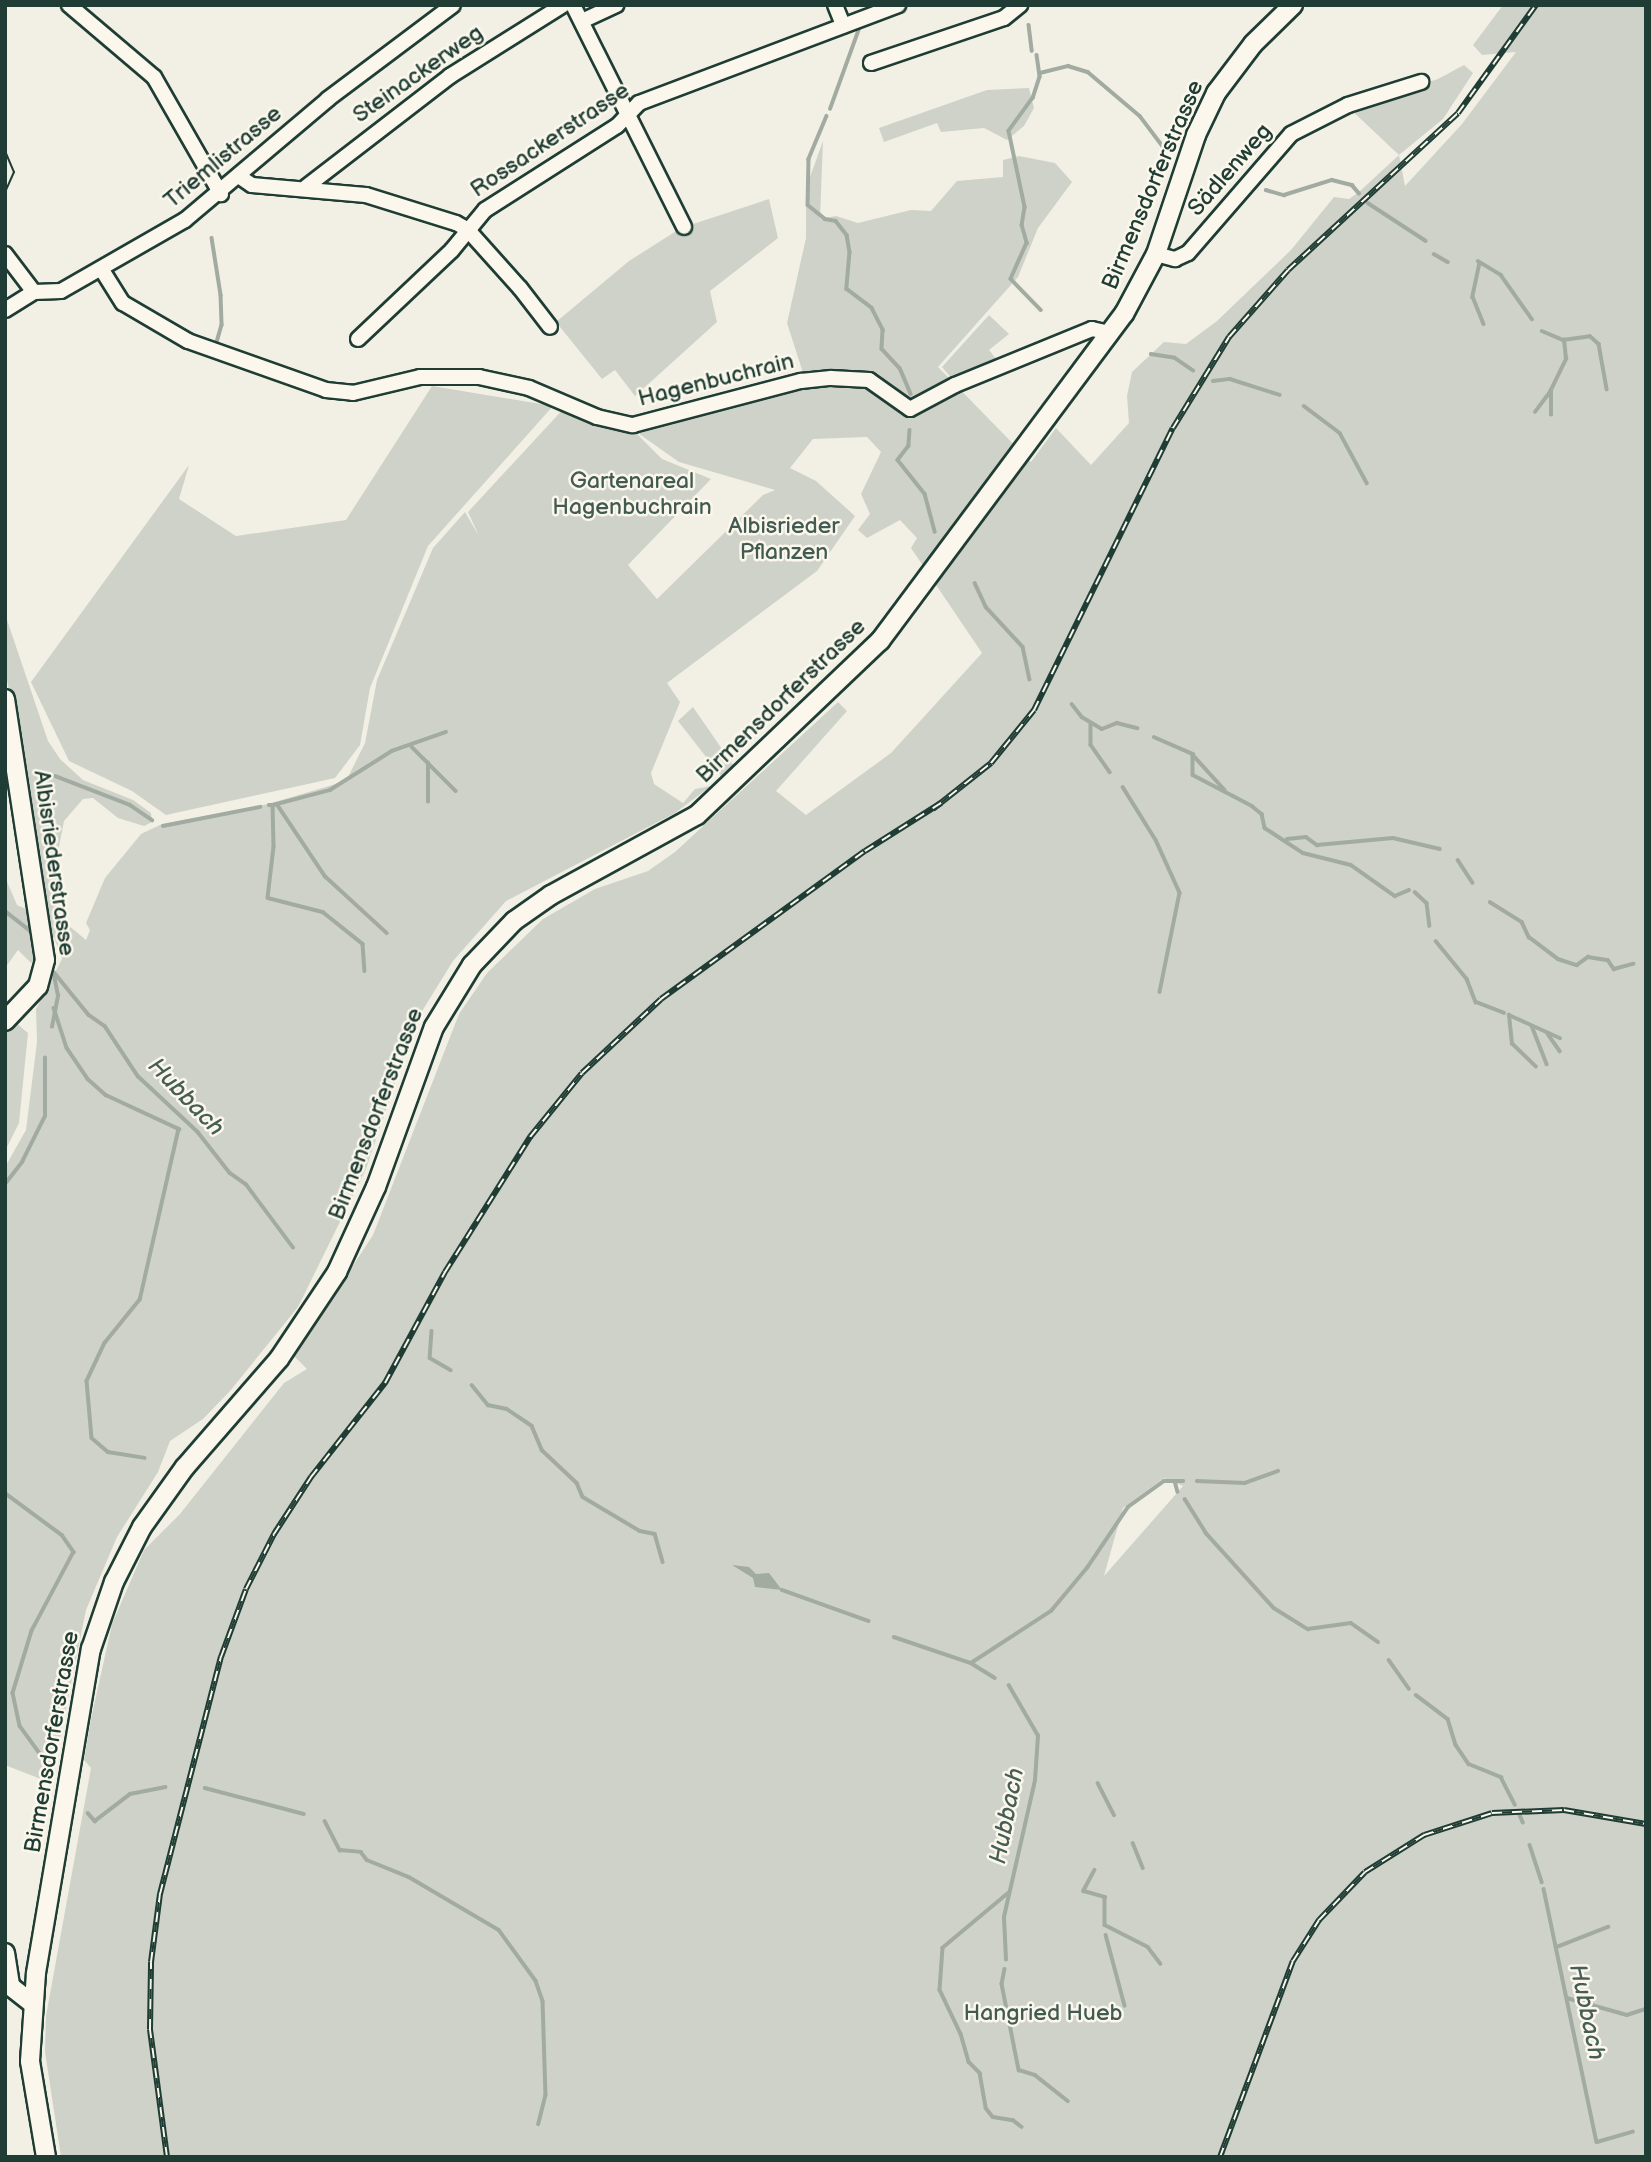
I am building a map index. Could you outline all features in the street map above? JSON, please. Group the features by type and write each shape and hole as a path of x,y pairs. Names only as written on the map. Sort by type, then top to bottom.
{"main road":[{"name":"Birmensdorferstrasse","path":"46,2157 31,2073 32,2003 84,1681 114,1582 162,1497 279,1359 337,1272 359,1230 448,1000 481,954 514,921 551,895 697,815 864,658 902,614 1110,333 1156,254 1196,135 1216,93 1253,44 1293,5"},
{"name":"Albisriederstrasse","path":"5,699 45,967 38,986 5,1021"},
{"path":"5,1953 10,1986 32,2003"}],"street":[{"path":"69,5 154,77 221,194"},
{"name":"Triemlistrasse","path":"5,310 34,292 61,291 147,245 221,194 328,99 453,5"},
{"name":"Steinackerweg","path":"306,187 442,81 563,5"},
{"path":"573,5 630,111 684,227"},
{"path":"582,21 617,5"},
{"path":"835,5 843,25"},
{"name":"Rossackerstrasse","path":"358,339 452,250 485,210 617,126 639,103 898,5"},
{"path":"871,63 1004,18 1020,5"},
{"name":"Sädlenweg","path":"1156,254 1175,259 1188,253 1292,134 1348,105 1421,82"},
{"path":"240,177 252,185 306,187 366,195 467,229 550,327"},
{"path":"5,254 34,292"},
{"name":"Hagenbuchrain","path":"102,270 123,303 188,341 326,390 353,393 420,377 479,377 529,387 597,417 633,425 801,381 831,378 869,380 910,409 1092,329 1110,333"}],"green space":[{"path":"1503,5 1646,5 1646,2157 61,2157 45,2052 46,2016 91,1768 84,1760 112,1624 144,1550 180,1514 284,1383 307,1369 294,1356 373,1235 459,1014 487,973 543,919 595,889 648,871 675,852 838,702 847,711 776,791 806,815 891,753 982,653 911,548 917,538 900,520 867,538 858,530 870,514 861,494 881,452 867,437 813,439 790,468 816,481 855,516 817,571 667,683 680,702 651,773 654,784 683,803 695,789 711,786 675,813 506,901 453,961 416,1021 366,1169 298,1307 230,1391 203,1419 170,1441 158,1472 117,1537 86,1610 51,1783 5,1765 5,1167 26,1130 37,1042 36,1009 62,959 54,937 31,963 18,950 5,968 5,877 17,905 48,919 5,668 5,614 48,741 60,759 83,780 133,800 151,813 152,822 144,826 118,818 93,798 83,799 64,821 59,847 61,919 86,940 90,930 86,923 105,878 141,834 162,824 268,804 346,781 365,743 377,680 433,548 465,512 479,536 468,512 567,405 633,430 662,459 711,479 628,565 657,599 763,495 775,490 679,462 635,431 805,379 787,323 806,238 806,188 823,141 820,219 836,216 858,223 911,210 931,211 957,181 1003,177 1003,160 1019,156 1055,163 1072,182 1038,228 1018,277 938,367 1031,462 1056,428 1091,465 1129,423 1127,396 1132,372 1164,342 1186,344 1217,321 1291,250 1334,197 1349,199 1399,155 1405,186 1462,124 1516,52 1482,55 1473,45","holes":["1164,1478 1183,1486 1104,1576 1123,1508"]},
{"path":"1464,65 1473,73 1443,119 1399,155 1348,107 1438,79"},
{"path":"1029,88 1034,108 1024,126 1007,140 984,128 941,132 937,123 884,142 879,128 987,90"},
{"path":"769,199 778,238 710,291 717,322 635,396 615,370 602,379 556,322 629,261 681,228"},
{"path":"989,315 1009,334 989,350 997,360 954,381 942,367"},
{"path":"432,386 553,406 428,546 370,688 360,745 335,778 166,815 132,791 69,761 31,682 189,465 179,499 236,536 346,520"},
{"path":"693,707 733,765 721,776 678,721"},
{"path":"16,1023 28,1033 19,1123 5,1151 5,1032"}],"shaded area":[{"path":"732,1565 749,1567 756,1574 769,1573 782,1590 755,1587 753,1578"}],"waterway":[{"path":"1029,25 1032,51"},
{"path":"830,109 860,26"},
{"path":"1037,55 1040,77 1033,98 1009,131 1025,207 1022,225 1027,243 1011,279 1041,310"},
{"path":"1040,73 1068,66 1088,72 1140,116 1165,149"},
{"path":"827,116 809,159 808,205 825,219 836,221 847,235 850,252 847,289 872,308 883,330 882,349 900,368 911,394"},
{"path":"1266,190 1284,195 1332,180 1352,185 1359,193"},
{"path":"1368,203 1426,241"},
{"path":"212,238 221,295 222,325 217,343"},
{"path":"1434,254 1448,262"},
{"path":"1478,261 1501,275 1532,319"},
{"path":"1480,263 1473,297 1484,324"},
{"path":"1542,331 1563,340 1590,336 1599,344 1607,389"},
{"path":"1535,412 1550,392 1566,359 1564,340"},
{"path":"1151,354 1175,358 1193,370"},
{"path":"1213,381 1230,379 1280,395"},
{"path":"1551,390 1551,415"},
{"path":"1304,406 1340,433 1367,483"},
{"path":"910,430 909,446 898,460 925,494 935,532"},
{"path":"975,583 986,607 1023,647 1030,679"},
{"path":"1072,704 1082,717 1102,729 1117,723 1137,728"},
{"path":"1091,724 1091,745 1110,772"},
{"path":"273,805 330,790 392,751 446,732"},
{"path":"1154,737 1193,754 1193,775 1252,806 1262,814 1265,828 1303,853 1351,865 1395,896 1409,890"},
{"path":"412,747 456,791"},
{"path":"1193,755 1225,790"},
{"path":"428,763 428,802"},
{"path":"55,776 130,805 152,820"},
{"path":"1123,787 1156,840 1180,893 1160,992"},
{"path":"277,804 325,876 387,933"},
{"path":"269,805 273,805 274,847 268,898 323,912 363,944 365,971"},
{"path":"163,826 260,807"},
{"path":"1287,839 1306,837 1317,845 1393,838 1440,849"},
{"path":"1458,860 1473,883"},
{"path":"1415,892 1427,903 1430,926"},
{"path":"1490,902 1522,922 1529,937 1558,959 1577,965 1588,957 1608,960 1614,969 1633,964"},
{"name":"Hubbach","path":"5,911 33,933"},
{"path":"1436,941 1467,979 1476,1002 1504,1013"},
{"name":"Hubbach","path":"54,972 89,1015 105,1026 138,1076 198,1132 230,1173 246,1184 293,1247"},
{"path":"52,1027 58,996 54,975"},
{"path":"54,1008 67,1048 88,1079 106,1095 179,1129 140,1300 105,1343 87,1381 92,1438 108,1452 145,1458"},
{"path":"1536,1067 1512,1044 1509,1015 1560,1038"},
{"path":"1532,1026 1547,1064"},
{"path":"1548,1034 1560,1051"},
{"path":"5,1184 22,1162 45,1116 45,1058"},
{"name":"Hubbach","path":"432,1331 430,1358 451,1370"},
{"name":"Hubbach","path":"472,1385 488,1405 507,1409 532,1426 542,1450 577,1483 583,1497 640,1531 655,1534 663,1562"},
{"name":"Hubbach","path":"1197,1481 1245,1483 1278,1471"},
{"name":"Hubbach","path":"971,1663 1051,1611 1087,1568 1128,1507 1164,1481 1183,1481"},
{"name":"Hubbach","path":"1175,1481 1178,1492"},
{"path":"5,1493 62,1535 74,1552 32,1631 13,1693 20,1726 41,1755"},
{"name":"Hubbach","path":"1185,1499 1206,1533 1274,1608 1308,1629 1351,1623 1378,1642"},
{"name":"Hubbach","path":"782,1590 869,1621"},
{"name":"Hubbach","path":"894,1637 971,1663 995,1678"},
{"name":"Hubbach","path":"1389,1660 1409,1689"},
{"name":"Hubbach","path":"1006,1960 1004,1917 1035,1780 1038,1736 1009,1686"},
{"name":"Hubbach","path":"1416,1695 1448,1719 1456,1745 1469,1764 1501,1777 1515,1805"},
{"path":"1098,1783 1114,1815"},
{"path":"88,1813 95,1821 130,1794 165,1787"},
{"path":"205,1788 304,1814"},
{"name":"Hubbach","path":"1520,1815 1523,1822"},
{"path":"325,1821 340,1850 361,1852 367,1860 409,1877 499,1930 536,1981 543,2001 546,2095 539,2124"},
{"path":"1133,1843 1143,1868"},
{"name":"Hubbach","path":"1530,1845 1542,1882"},
{"path":"1095,1870 1084,1891 1105,1897 1105,1925 1148,1947 1161,1964"},
{"name":"Hubbach","path":"1544,1889 1597,2142 1633,2132"},
{"path":"1009,1893 943,1948 940,1990 961,2034 969,2062 980,2073 986,2108 993,2117 1013,2120 1022,2127"},
{"path":"1557,1947 1608,1927"},
{"path":"1106,1935 1125,2006"},
{"path":"1005,1969 1002,1984 1019,2070 1035,2075 1068,2101"},
{"path":"1567,1998 1627,2015 1646,2009"}],"tram line":[{"path":"5,151 14,172 5,192"}],"railway":[{"path":"933,809 991,763 1034,710 1173,428 1229,337 1288,270 1458,113 1536,5"},
{"path":"167,2157 150,2029 151,1962 160,1894 221,1657 246,1589 274,1534 311,1477 385,1383 445,1272 530,1137 582,1073 661,999 865,851 941,803"},
{"path":"1220,2157 1293,1961 1319,1920 1365,1872 1424,1835 1492,1813 1564,1810 1646,1824"}],"park label":[{"name":"Gartenareal Hagenbuchrain","path":"632,494"},
{"name":"Albisrieder Pflanzen","path":"784,539"},
{"name":"Hangried Hueb","path":"1043,2013"}]}
